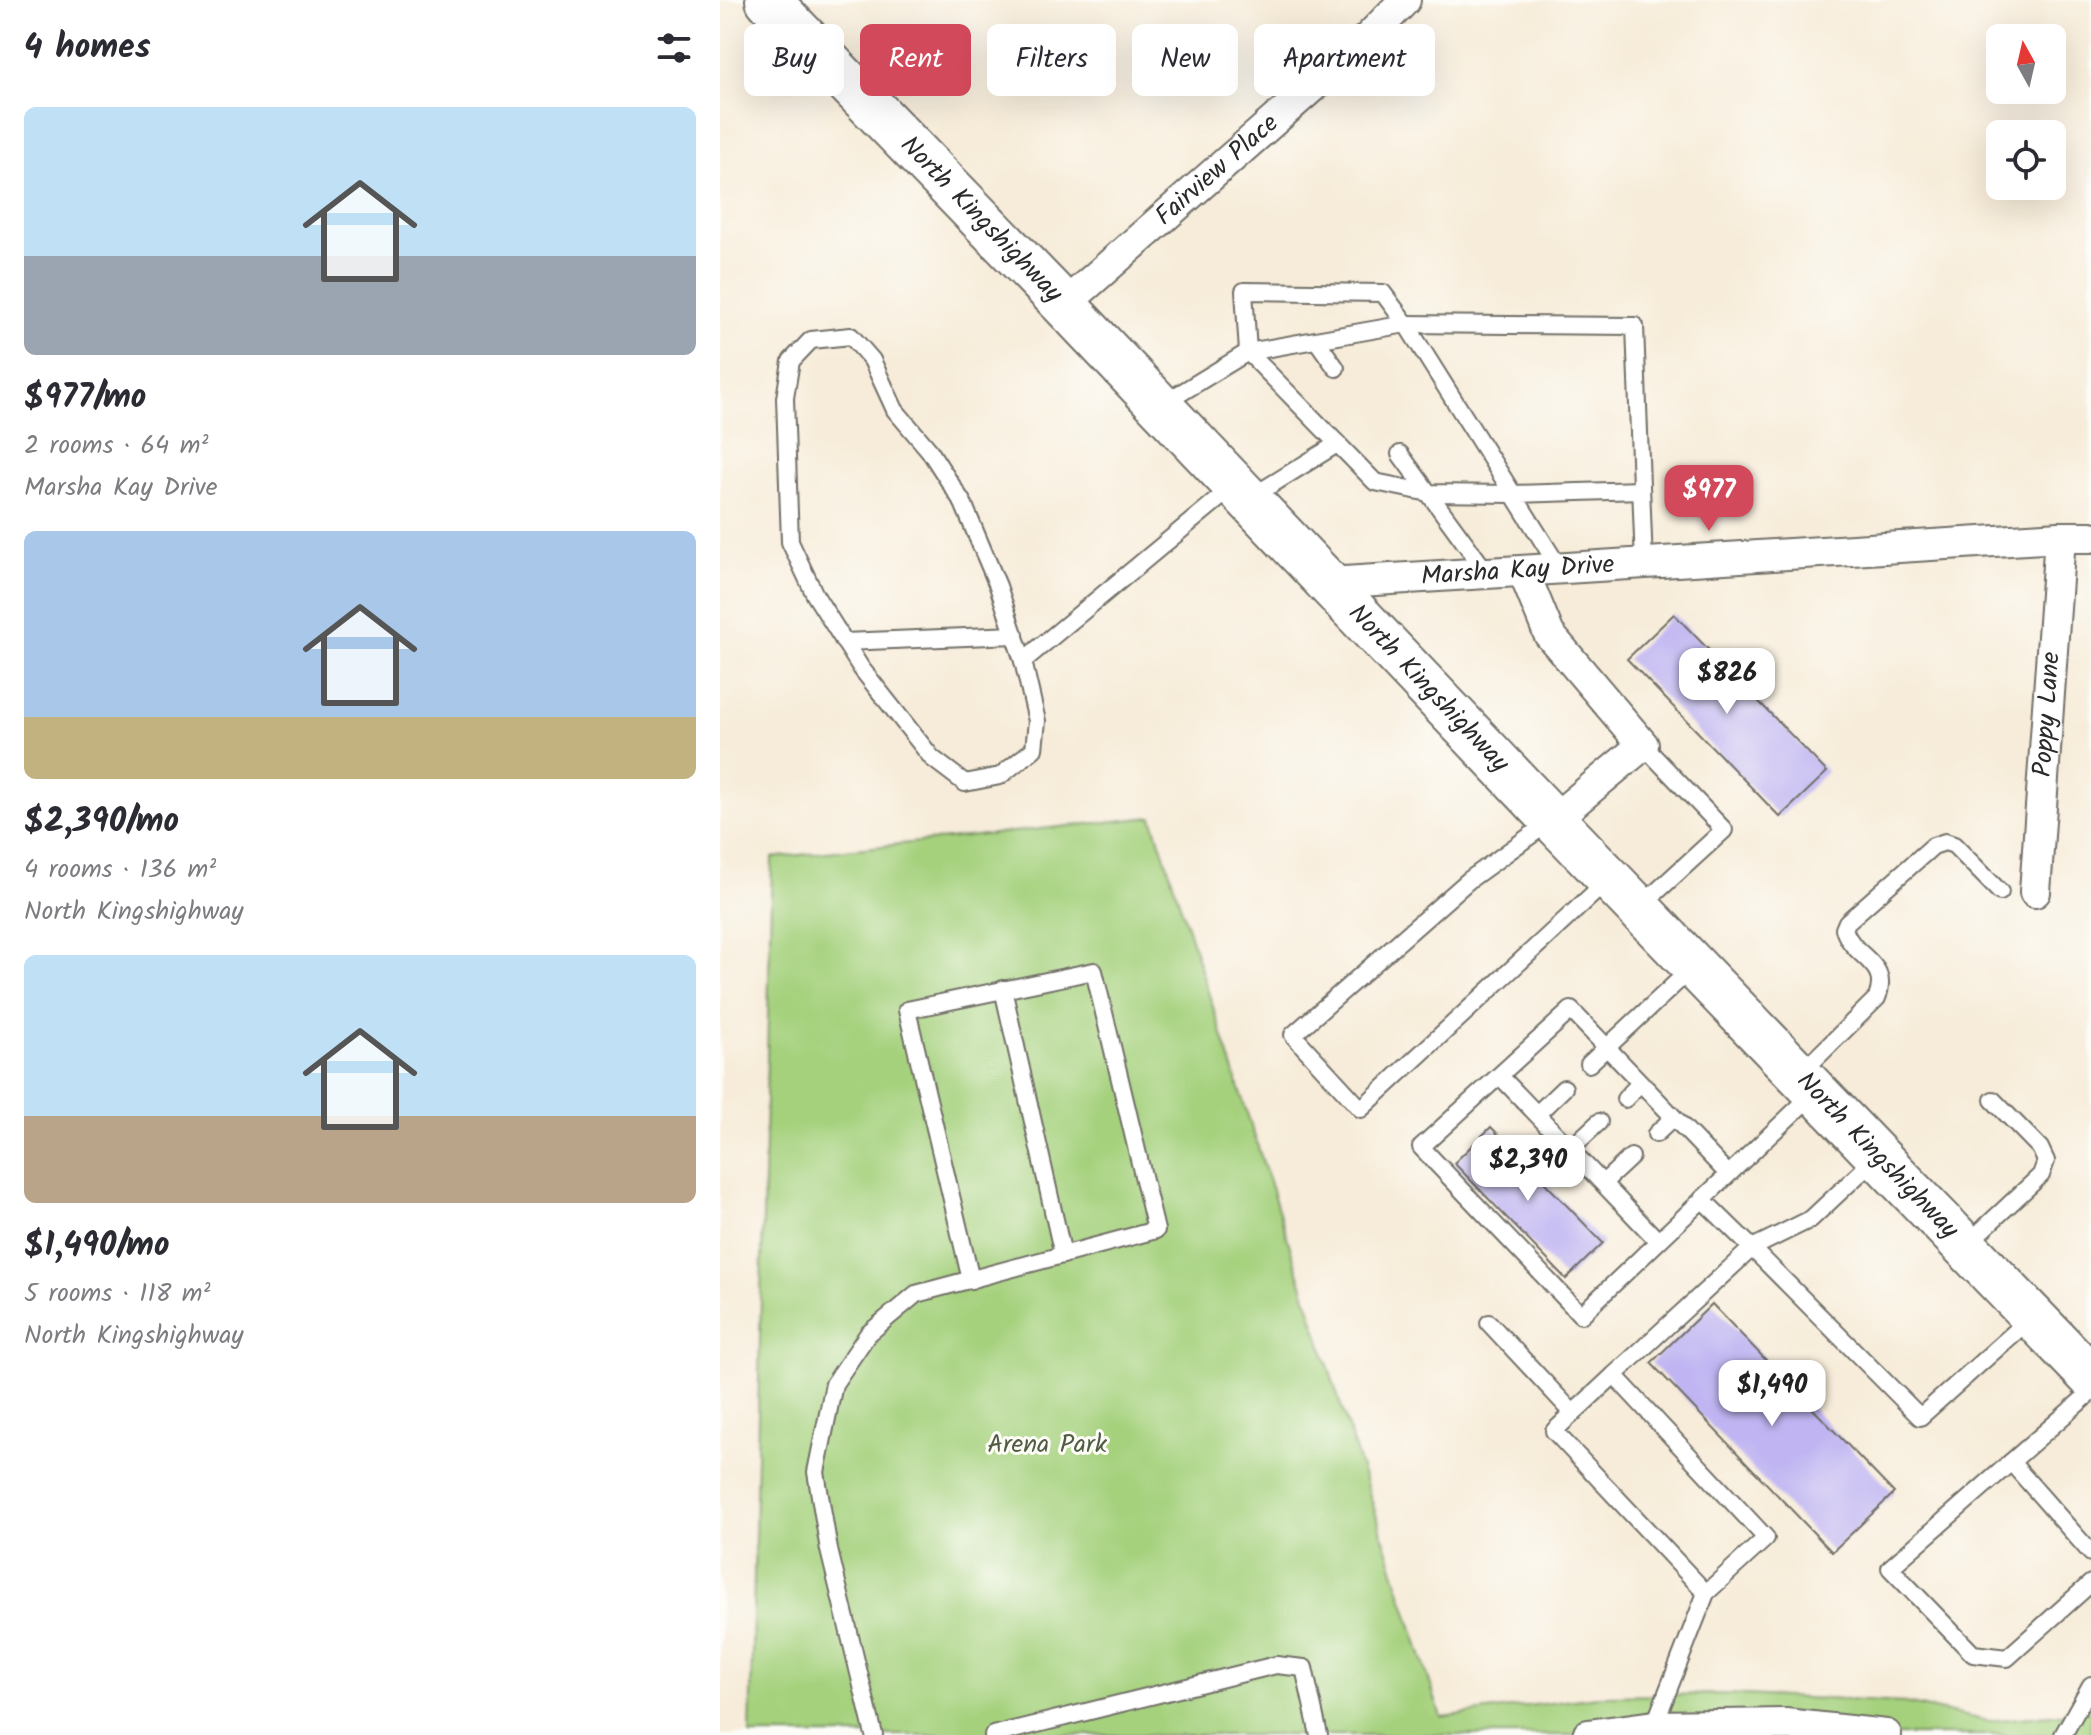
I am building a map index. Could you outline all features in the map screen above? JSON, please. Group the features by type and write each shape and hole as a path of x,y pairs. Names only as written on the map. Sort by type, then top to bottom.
{"main road":[{"name":"North Kingshighway","path":"768,0 2091,1377"}],"street":[{"name":"Fairview Place","path":"1064,305 1369,37 1405,0"},
{"name":"Poppy Lane","path":"2035,892 2060,537"},
{"name":"Marsha Kay Drive","path":"1328,583 2091,537"},
{"path":"1524,573 1549,634 1643,745 1553,820"},
{"path":"1588,1735 1654,1726 1785,1724 1886,1735"}],"lane":[{"path":"1560,569 1513,494 1406,324 1383,293 1244,291 1248,352 1375,482 1429,493 1513,494 1641,490"},
{"path":"1159,406 1248,352 1406,324 1635,326 1644,565"},
{"path":"851,336 872,360 895,410 929,450 963,503 998,586 1023,661 1037,721 1034,749 1000,776 965,783 932,758 861,668 815,595 790,542 785,398 791,361 811,340 851,336"},
{"path":"1317,341 1336,368"},
{"path":"1023,661 1242,492 1337,444"},
{"path":"1400,454 1487,573"},
{"path":"844,642 1015,635"},
{"path":"1553,820 1469,880 1293,1035 1361,1109 1624,893 1724,830 1643,745"},
{"path":"1728,1174 1571,1010 1421,1147 1581,1315 1728,1174 1877,998 1883,984 1879,972 1847,939 1844,929 1847,922 1933,846 1945,842 1954,845 2000,892"},
{"path":"1589,1064 1694,966"},
{"path":"874,1735 829,1550 816,1472 834,1384 868,1334 916,1294 971,1280 1156,1230 1094,971 907,1010 971,1280"},
{"path":"1003,989 1063,1255"},
{"path":"1500,1076 1658,1241"},
{"path":"1625,1099 1640,1083"},
{"path":"1537,1114 1564,1088"},
{"path":"1965,1246 2041,1175 2046,1161 2040,1148 1993,1100"},
{"path":"1656,1134 1673,1118"},
{"path":"1570,1149 1599,1122"},
{"path":"1706,1593 1554,1431 1752,1248 1811,1219 1878,1155"},
{"path":"1603,1183 1631,1157"},
{"path":"1702,1199 1920,1417 2033,1316"},
{"path":"1489,1323 1573,1413"},
{"path":"1614,1375 1766,1538 1706,1593 1654,1726"},
{"path":"2091,1392 1890,1568 1973,1654 2007,1658 2091,1583"},
{"path":"2011,1462 2091,1553"},
{"path":"993,1735 1276,1665 1304,1668 1319,1735"},
{"path":"2063,1735 2091,1685"}],"green space":[{"name":"Arena Park","path":"1152,817 1441,1717 1605,1696 1724,1694 1906,1703 1988,1721 2091,1711 2091,1735 750,1735 772,858"}],"building":[{"path":"1674,614 1827,772 1780,817 1627,659"},
{"path":"1491,1127 1603,1243 1566,1279 1454,1163"},
{"path":"1712,1304 1894,1493 1832,1552 1651,1363"}]}
